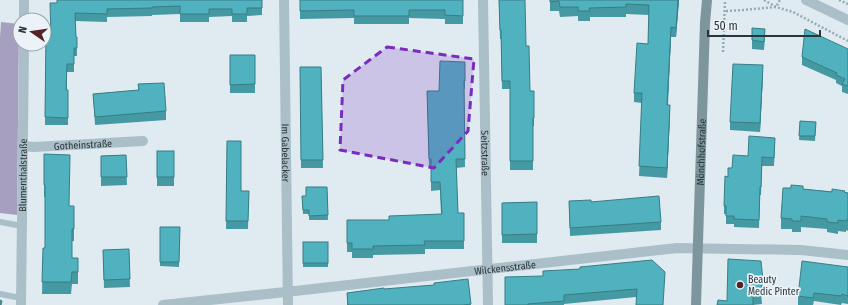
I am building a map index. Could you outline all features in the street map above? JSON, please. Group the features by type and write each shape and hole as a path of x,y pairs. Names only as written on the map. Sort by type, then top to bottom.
{"street":[{"path":"24,0 24,12"},
{"name":"Im Gabelacker","path":"284,0 288,305"},
{"name":"Seitzstraße","path":"483,0 488,305"},
{"name":"Mönchhofstraße","path":"696,305 706,0"},
{"path":"806,0 848,20"},
{"name":"Blumenthalstraße","path":"21,302 24,52"},
{"name":"Gotheinstraße","path":"23,146 34,147 143,141"},
{"name":"Wilckensstraße","path":"163,305 677,248 801,250 848,255"}],"lane":[{"path":"0,222 22,226"},
{"path":"0,294 21,302"}],"path":[{"path":"723,52 726,0"},
{"path":"764,0 776,7 793,12 848,41"},
{"path":"776,7 780,0"},
{"path":"839,0 848,4"},
{"path":"726,11 776,7"}],"highlighted area":[{"path":"387,47 474,59 468,131 434,168 340,150 343,80"}],"shaded area":[{"path":"1,22 12,23 12,52 19,52 17,215 0,213"}],"building":[{"path":"57,0 262,0 262,8 247,8 247,14 232,14 232,9 209,9 209,14 180,14 180,6 107,9 107,14 75,13 77,48 74,48 74,64 67,64 66,90 68,90 68,118 45,117 46,52 52,52 52,12 50,12 50,3 57,3"},
{"path":"300,0 463,0 463,16 445,15 445,10 409,10 409,16 354,16 354,10 300,11"},
{"path":"499,0 525,0 526,46 529,46 530,91 534,91 533,161 510,161 510,81 502,81"},
{"path":"550,0 678,0 676,28 671,27 667,105 670,105 667,168 639,166 642,93 634,93 637,43 648,44 649,5 626,4 626,7 589,8 590,11 578,11 578,7 560,7 559,1 550,2"},
{"path":"752,28 765,29 764,42 752,40"},
{"path":"805,29 848,49 848,86 842,84 845,79 836,75 837,73 802,57"},
{"path":"230,55 255,55 255,84 230,85"},
{"path":"440,61 465,62 465,159 456,159 458,213 464,213 464,241 424,241 425,245 373,246 373,249 352,249 352,243 347,243 347,220 389,220 389,216 442,214 440,182 431,182 427,91 439,91"},
{"path":"733,64 763,65 760,123 730,122"},
{"path":"300,67 321,67 323,160 301,160"},
{"path":"164,83 166,111 95,117 93,94 139,90 138,84"},
{"path":"800,121 816,122 815,136 799,136"},
{"path":"749,136 775,138 774,158 762,157 759,220 734,219 734,216 726,216 726,206 724,206 725,176 728,177 728,168 732,168 733,155 748,156"},
{"path":"227,141 241,141 241,191 249,191 248,221 226,221"},
{"path":"157,151 174,151 174,177 157,177"},
{"path":"44,154 70,155 69,206 74,206 72,258 78,258 78,272 72,272 71,282 42,282 43,248 45,248"},
{"path":"126,155 127,177 101,177 101,156"},
{"path":"791,185 803,186 803,189 832,192 832,189 845,191 844,192 848,193 848,220 838,220 838,223 827,222 827,219 801,216 801,221 792,221 792,219 781,218 783,188 791,188"},
{"path":"306,187 327,187 328,215 309,216 309,210 303,210 302,196 306,196"},
{"path":"659,196 661,222 570,228 569,201 591,200 591,202"},
{"path":"537,202 537,234 502,235 502,203"},
{"path":"160,227 180,227 179,262 160,262"},
{"path":"303,242 328,242 328,263 303,263"},
{"path":"129,249 130,279 104,280 103,250"},
{"path":"728,259 761,261 763,281 761,281 762,294 753,295 753,305 717,305 718,300 727,301"},
{"path":"652,260 665,272 663,305 636,305 637,289 564,295 564,301 528,305 505,305 505,277 543,276 543,271 580,269 580,267"},
{"path":"802,261 848,267 848,296 842,294 841,296 814,293 813,298 798,296"},
{"path":"468,279 471,304 348,305 347,293 384,288 434,285 434,283"}],"place":[{"name":"Beauty Medic Pinter","path":"740,285"}]}
